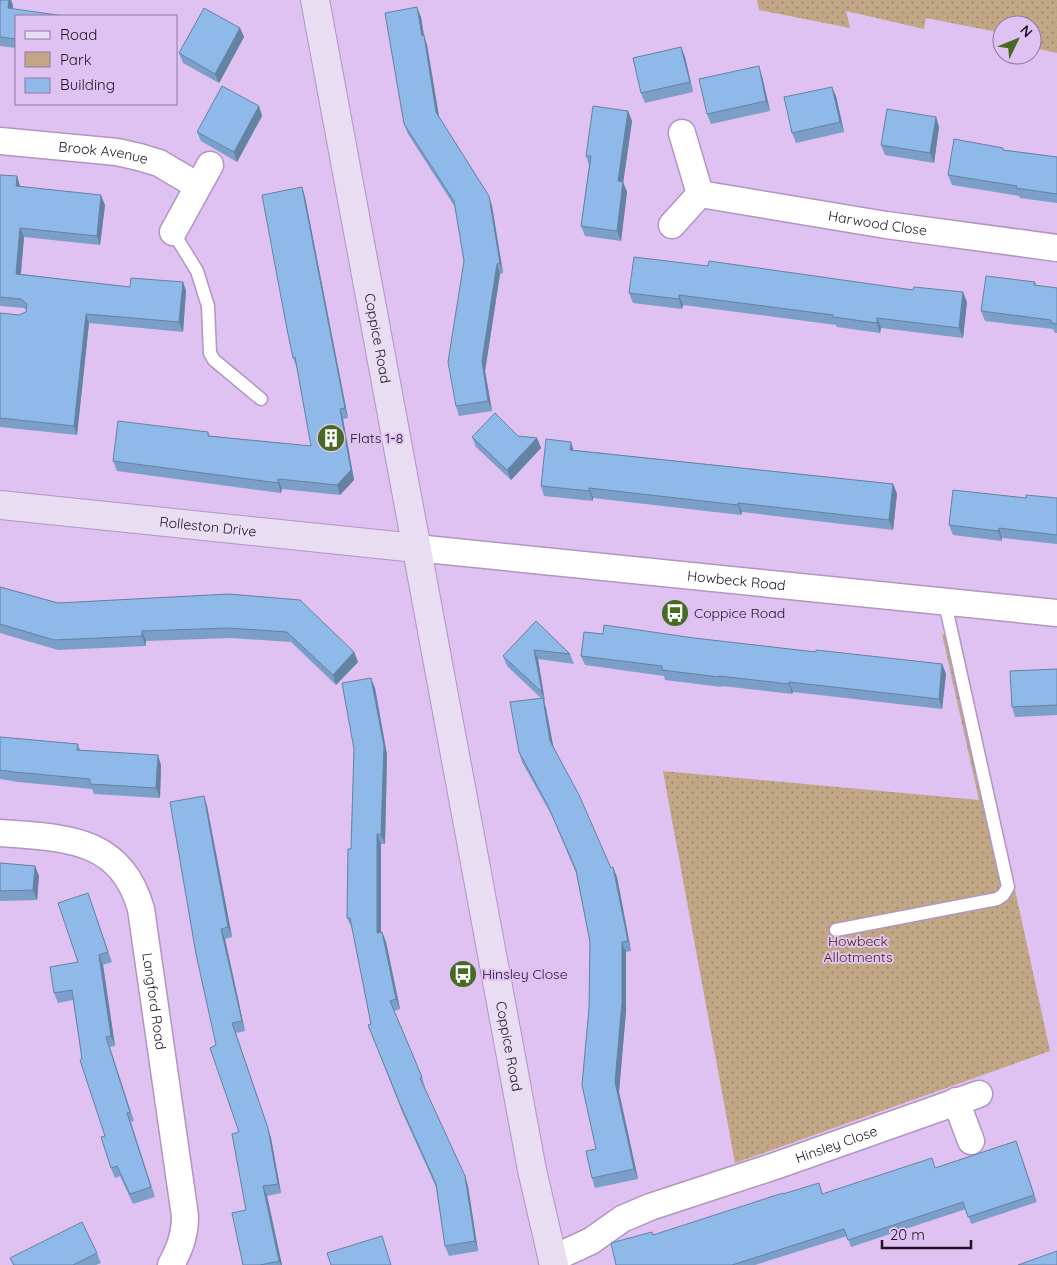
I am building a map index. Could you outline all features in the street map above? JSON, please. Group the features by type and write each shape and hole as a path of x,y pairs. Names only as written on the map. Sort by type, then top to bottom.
{"street":[{"name":"Coppice Road","path":"314,0 532,1170 553,1262"},
{"path":"672,225 700,194 682,133"},
{"name":"Brook Avenue","path":"0,141 117,152 204,175 173,232"},
{"name":"Harwood Close","path":"700,194 886,225 1057,248"},
{"name":"Rolleston Drive","path":"0,505 416,548"},
{"name":"Howbeck Road","path":"416,548 1057,613"},
{"name":"Langford Road","path":"0,833 73,840 91,846 116,864 132,883 137,895 141,909 184,1216 185,1231 181,1245 171,1265"},
{"name":"Hinsley Close","path":"553,1262 591,1241 622,1219 650,1207 968,1098 971,1141"}],"lane":[{"path":"173,232 197,271 208,306 210,353 214,360 260,398"},
{"path":"836,930 997,899 1003,895 1008,887 945,602"}],"green space":[{"path":"757,0 1057,0 1057,53 1042,50 1042,15 992,15 992,31 926,18 924,29 846,11 850,28 759,10"},
{"name":"Howbeck Allotments","path":"942,634 960,636 1050,1051 735,1163 663,771 979,800"}],"building":[{"path":"0,0 9,0 8,8 57,15 15,15 15,39 0,37"},
{"path":"417,7 422,36 424,35 436,112 489,196 500,263 497,264 482,361 488,401 456,406 448,362 464,261 454,201 404,124 385,13"},
{"path":"204,8 240,28 215,74 179,53"},
{"path":"681,47 690,82 641,93 633,58"},
{"path":"759,66 766,101 707,114 699,79"},
{"path":"222,86 259,106 234,152 197,132"},
{"path":"832,87 840,122 792,133 784,97"},
{"path":"593,106 628,111 618,181 623,182 617,231 581,226 591,156 586,156"},
{"path":"887,109 936,117 930,153 881,145"},
{"path":"954,139 1003,148 1003,150 1057,157 1057,194 948,175"},
{"path":"0,175 17,176 16,186 101,195 97,236 20,228 16,274 130,287 131,278 183,282 179,322 86,314 74,426 0,418 0,313 19,315 26,312 27,304 21,299 0,297"},
{"path":"302,187 345,408 340,409 351,470 337,485 278,479 278,483 113,461 118,421 208,432 208,436 311,446 262,195"},
{"path":"634,257 708,266 709,261 913,290 914,287 963,292 959,328 877,318 877,323 833,317 833,315 679,295 679,299 629,293"},
{"path":"986,276 1035,282 1034,285 1057,288 1057,324 1051,323 1051,320 981,311"},
{"path":"495,413 518,436 537,438 507,470 472,437"},
{"path":"546,439 571,442 570,450 893,484 889,520 589,488 589,491 541,486"},
{"path":"953,490 1026,498 1026,495 1057,498 1057,535 999,528 998,531 949,525"},
{"path":"0,587 58,603 229,594 300,600 354,652 333,675 287,632 228,628 142,631 142,636 54,640 0,624"},
{"path":"536,621 570,654 534,650 542,692 503,656"},
{"path":"604,625 694,638 942,664 939,699 789,682 789,684 719,677 662,670 662,666 581,656 584,632 603,634"},
{"path":"1057,669 1057,705 1012,707 1010,671"},
{"path":"371,678 384,746 381,835 377,834 377,933 382,932 396,999 390,1001 422,1077 420,1078 465,1176 475,1241 445,1246 436,1184 400,1104 368,1025 371,1024 350,918 347,918 348,849 351,849 354,749 342,683"},
{"path":"543,698 550,741 579,795 611,868 613,867 628,941 622,942 622,1002 615,1082 634,1169 592,1178 586,1151 596,1149 582,1085 589,1008 590,942 576,870 548,806 519,752 510,702"},
{"path":"0,737 78,744 77,750 158,755 156,788 90,784 90,779 0,770"},
{"path":"204,796 228,927 221,929 242,1021 232,1023 268,1128 278,1184 263,1186 279,1261 260,1265 243,1265 232,1213 246,1210 232,1134 239,1132 210,1048 216,1045 196,954 170,802"},
{"path":"0,863 35,866 33,890 0,891"},
{"path":"88,893 108,952 99,955 111,1036 106,1037 130,1112 127,1113 151,1187 130,1194 117,1166 111,1168 101,1137 105,1136 80,1060 82,1059 72,990 54,993 50,967 78,962 58,903"},
{"path":"1016,1141 1034,1195 968,1217 963,1202 848,1240 844,1229 732,1265 616,1265 611,1243 652,1232 653,1235 819,1183 822,1194 932,1158 935,1168"},
{"path":"82,1222 97,1253 73,1265 14,1265 10,1258"},
{"path":"382,1236 391,1265 331,1265 327,1253"},
{"path":"1057,1251 1057,1265 1018,1265"}],"place":[{"name":"Flats 1-8","path":"331,438"},
{"name":"Coppice Road","path":"675,613"},
{"name":"Hinsley Close","path":"463,974"}]}
